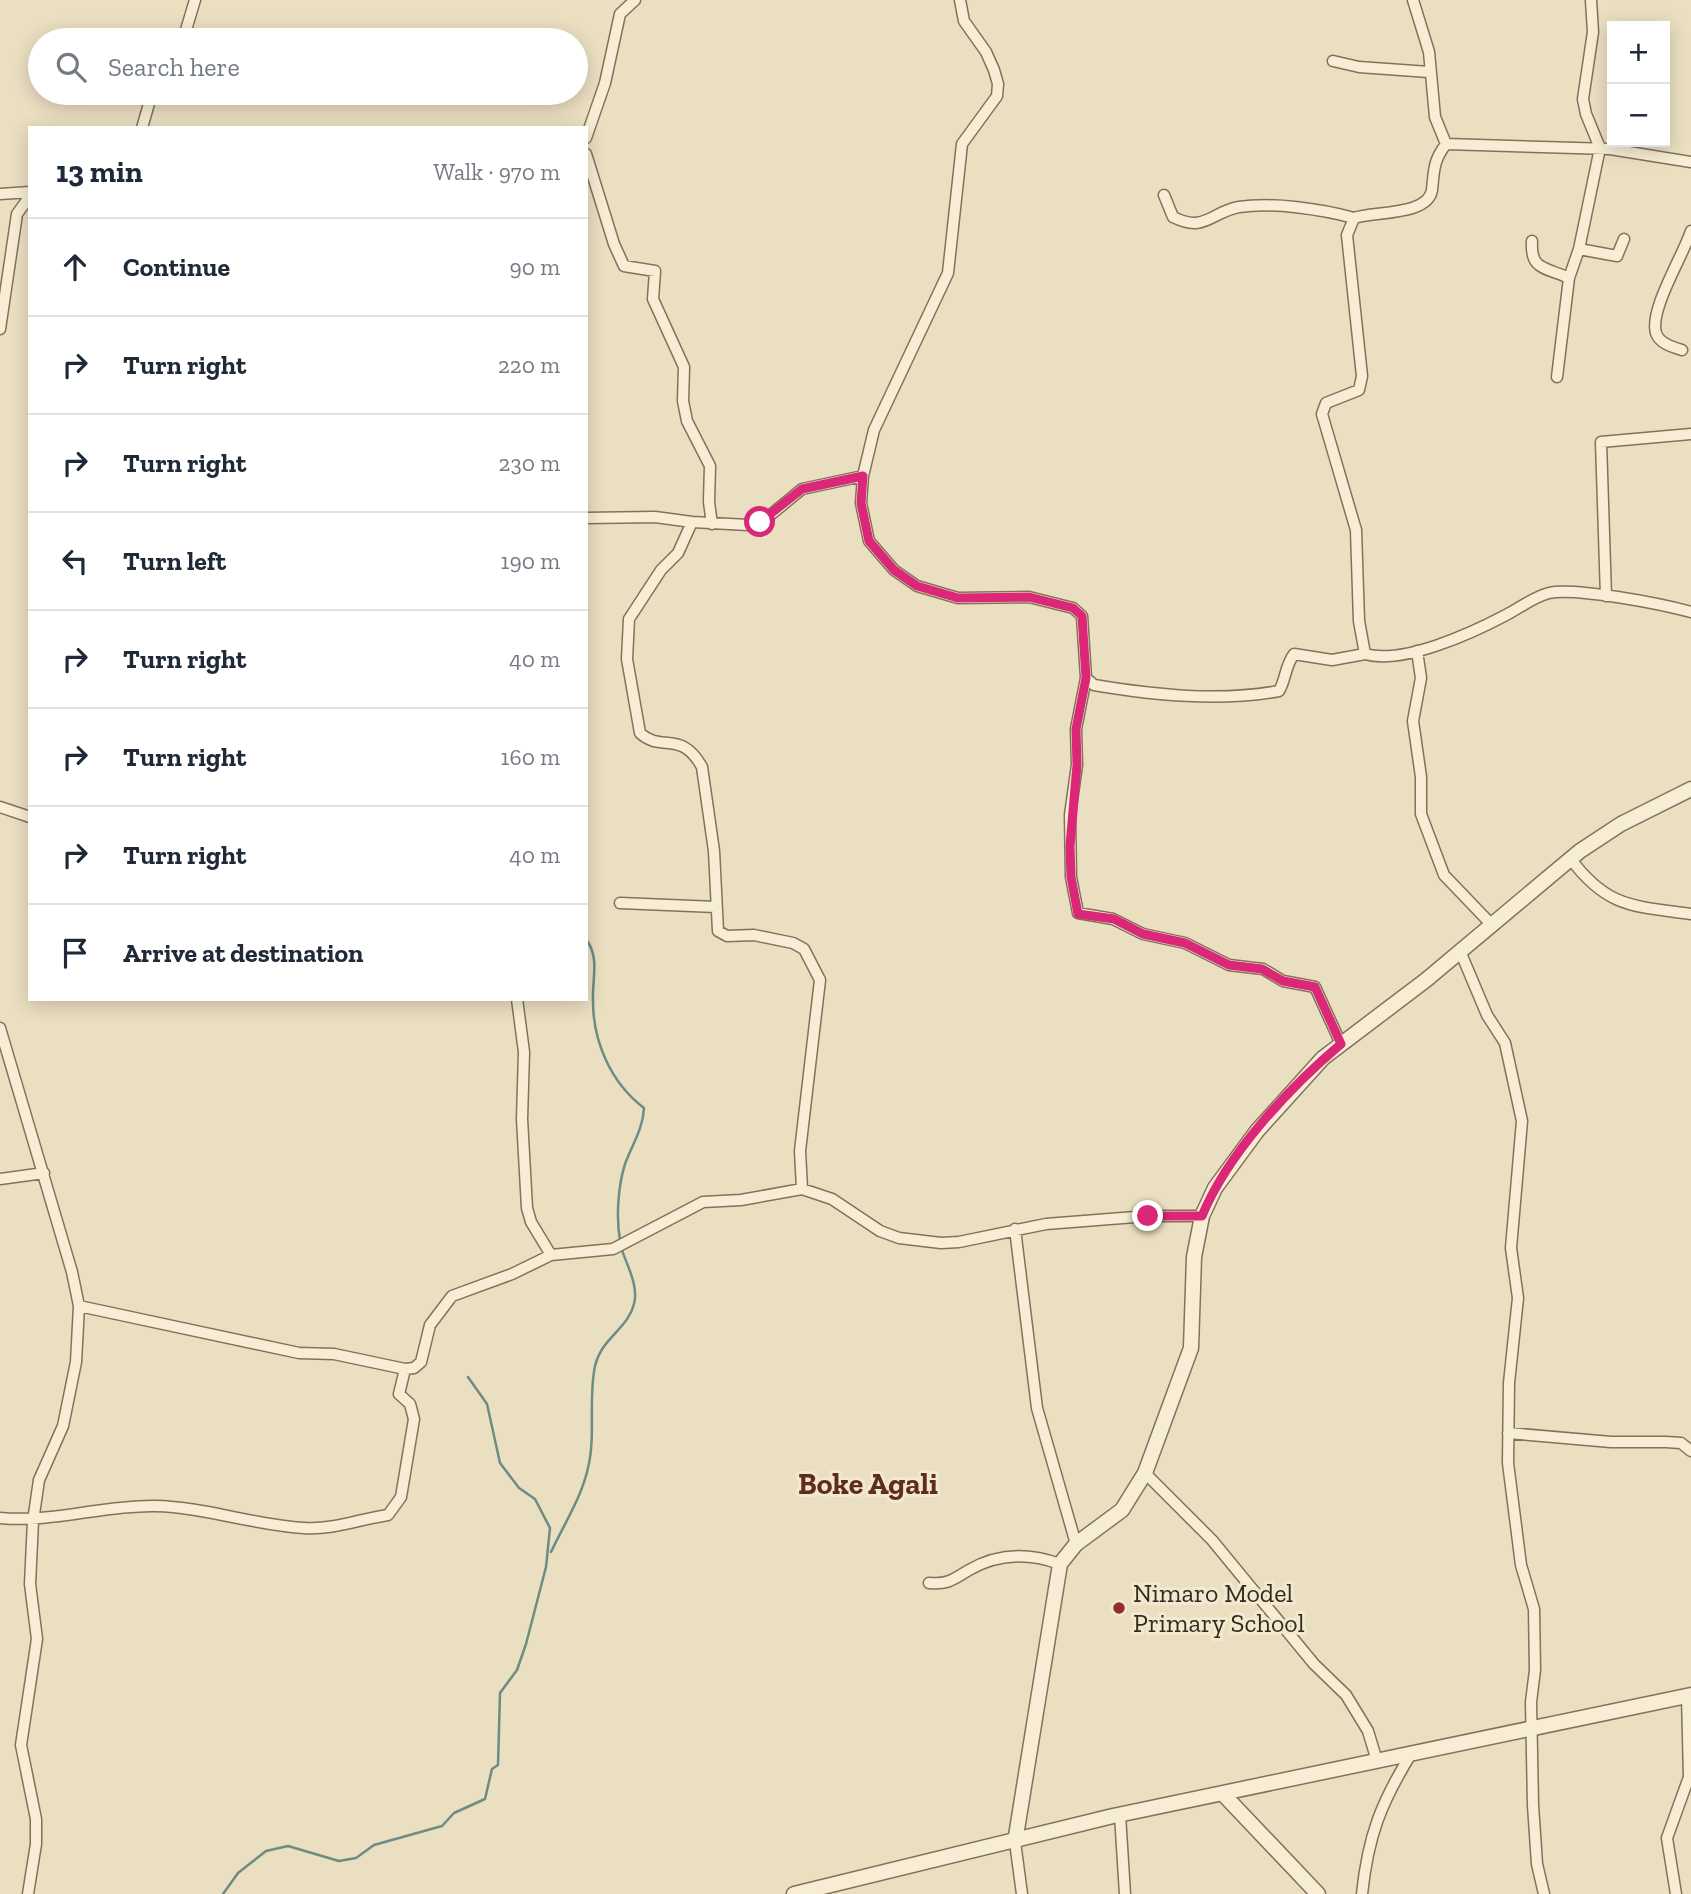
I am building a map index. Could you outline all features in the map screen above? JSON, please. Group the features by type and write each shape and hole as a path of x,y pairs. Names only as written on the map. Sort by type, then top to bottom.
{"street":[{"path":"187,28 195,0"},
{"path":"588,132 605,83 620,14 635,0"},
{"path":"960,0 964,21 986,52 994,70 998,84 996,96 962,144 948,273 887,396 863,476 861,503 869,541 894,570 917,586 958,598 1010,595 1073,608 1082,616 1086,678 1076,729 1077,765 1070,815 1071,877 1078,914 1114,919 1143,934 1185,943 1229,965 1262,969 1283,981 1315,987 1341,1044"},
{"path":"1413,0 1429,52 1434,117 1446,144"},
{"path":"1557,377 1569,278 1579,248 1600,148 1583,99 1593,32 1591,0"},
{"path":"1333,61 1380,69 1429,72"},
{"path":"143,126 149,105"},
{"path":"1446,144 1600,148 1691,162"},
{"path":"1164,195 1173,217 1188,224 1207,221 1239,207 1291,208 1354,218 1368,213 1415,208 1427,201 1432,191 1433,165 1446,144"},
{"path":"588,160 614,244 624,266 655,271 653,299 684,367 683,401 687,421 710,466 709,502 712,524"},
{"path":"0,194 28,194"},
{"path":"0,329 17,214 28,197"},
{"path":"1354,218 1347,235 1362,376 1359,390 1326,403 1322,414 1356,530 1359,621 1365,654"},
{"path":"1682,350 1660,341 1655,331 1657,311 1691,231"},
{"path":"1579,248 1617,256 1624,239"},
{"path":"1532,241 1532,260 1536,266 1569,278"},
{"path":"1606,596 1601,442 1691,434"},
{"path":"588,518 655,517 735,527 760,522 802,489 863,476"},
{"path":"692,522 678,553 633,608 629,619 627,659 640,733 653,741 680,744 696,756 702,767 714,851 718,931 727,936 754,935 793,943 804,949 820,979 800,1152 802,1189"},
{"path":"1086,678 1094,685 1118,689 1231,698 1279,691 1284,683 1285,668 1294,654 1332,660 1365,654 1379,658 1416,651 1485,625 1547,593 1606,596 1691,612"},
{"path":"1416,651 1421,678 1413,721 1421,777 1421,814 1444,875 1490,923"},
{"path":"1022,1894 1014,1842 1060,1564 1076,1544 1122,1510 1145,1473 1174,1402 1191,1348 1194,1257 1202,1216 1215,1188 1257,1131 1308,1072 1341,1044 1460,951 1490,923 1592,841 1691,789"},
{"path":"0,807 28,816"},
{"path":"1570,859 1586,880 1605,895 1642,907 1691,914"},
{"path":"620,903 716,907"},
{"path":"1460,951 1487,1015 1505,1043 1522,1121 1511,1248 1518,1298 1509,1382 1508,1463 1521,1565 1534,1609 1531,1729 1537,1864 1544,1894"},
{"path":"517,1001 524,1052 522,1119 527,1208 531,1222 551,1255"},
{"path":"0,1028 44,1173 79,1306 76,1362 64,1426 39,1480 33,1521 30,1584 37,1639 21,1745 36,1819 36,1844 28,1894"},
{"path":"0,1179 44,1173"},
{"path":"79,1306 299,1353 334,1354 405,1369 414,1368 421,1362 430,1325 452,1296 512,1274 551,1255 613,1249 703,1202 741,1200 802,1189 832,1199 869,1226 899,1238 959,1242 1015,1229 1148,1216 1202,1216"},
{"path":"1015,1229 1037,1408 1076,1544"},
{"path":"0,1518 33,1521 153,1506 193,1509 304,1528 328,1528 388,1515 401,1497 414,1419 410,1404 399,1394 405,1369"},
{"path":"1508,1433 1611,1442 1681,1443 1691,1451"},
{"path":"1145,1473 1212,1540 1314,1664 1346,1695 1368,1731 1377,1761"},
{"path":"929,1583 944,1585 1000,1557 1045,1559 1060,1564"},
{"path":"794,1894 839,1890 1120,1815 1689,1696 1691,1794"},
{"path":"1362,1894 1374,1825 1384,1799 1411,1754"},
{"path":"1676,1894 1667,1838 1689,1777"},
{"path":"1224,1795 1318,1894"},
{"path":"1120,1815 1125,1894"}],"waterway":[{"path":"588,942 594,961 594,1016 600,1046 613,1074 632,1098 644,1108 621,1182 618,1212 620,1240"},
{"path":"551,1552 577,1501 588,1468 592,1392 598,1356 631,1313 634,1304 635,1289 621,1247"},
{"path":"223,1894 238,1873 266,1851 288,1846 339,1861 356,1858 374,1845 442,1826 454,1813 485,1799 492,1769 498,1765 500,1693 517,1670 526,1644 546,1567 550,1528 535,1499 519,1488 500,1463 487,1404 468,1377"}],"place":[{"name":"Nimaro Model Primary School","path":"1119,1608"}],"district":[{"name":"Boke Agali","path":"868,1484"}],"route":[{"path":"760,522 802,489 820,483 863,476 861,503 869,541 894,570 917,586 958,598 978,599 1010,595 1073,608 1082,616 1085,631 1086,678 1076,729 1074,749 1077,765 1070,815 1071,877 1078,914 1114,919 1143,934 1185,943 1229,965 1262,969 1283,981 1310,985 1318,991 1341,1044 1308,1072 1257,1131 1215,1188 1202,1216 1148,1216"}]}
